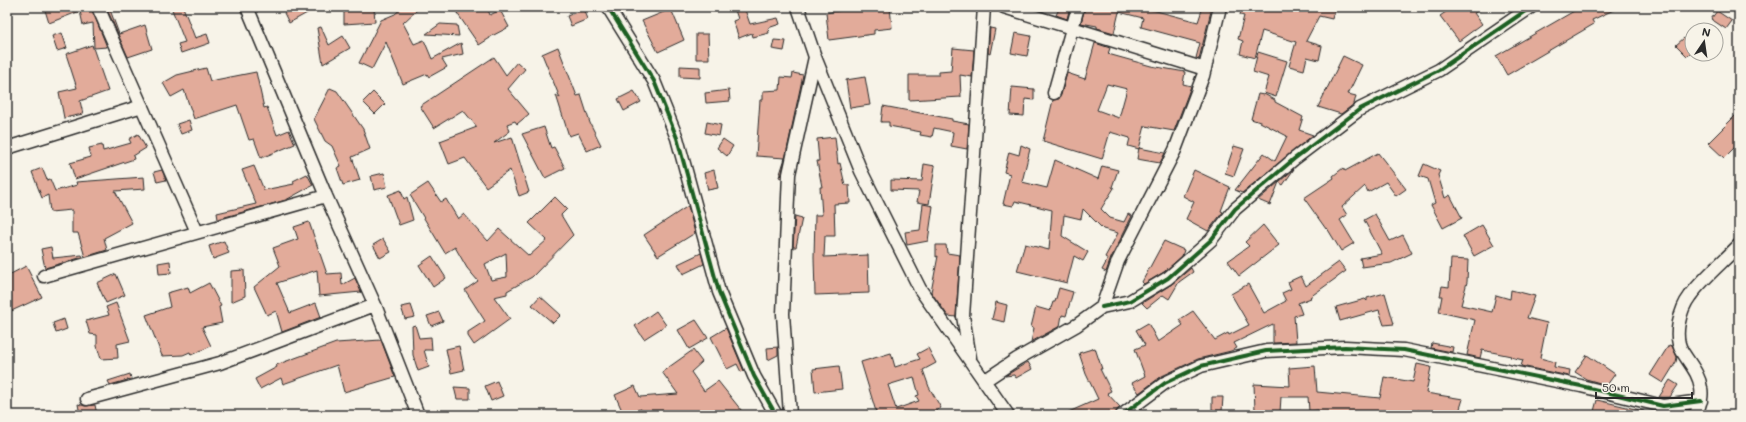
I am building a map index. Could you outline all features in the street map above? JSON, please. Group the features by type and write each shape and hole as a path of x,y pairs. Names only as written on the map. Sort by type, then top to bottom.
{"street":[{"path":"98,7 197,232"},
{"path":"247,7 326,196 375,305 418,415"},
{"path":"608,7 654,81 677,138 719,292 754,376 776,415"},
{"path":"798,7 815,57 861,171 920,289 1008,415"},
{"path":"971,364 963,316 984,7"},
{"path":"1004,7 1205,69"},
{"path":"1054,93 1078,7"},
{"path":"1102,307 1118,261 1175,150 1205,69 1220,7"},
{"path":"984,381 1017,359 1077,325 1102,307 1130,301 1168,278 1211,240 1235,209 1294,159 1360,109 1439,70 1531,7"},
{"path":"790,415 783,314 789,174 815,57"},
{"path":"7,148 142,106"},
{"path":"44,276 326,196"},
{"path":"1696,415 1701,401 1701,389 1698,375 1681,349 1678,332 1681,312 1690,296 1739,245"},
{"path":"87,399 220,363 375,305"},
{"path":"1122,415 1165,383 1201,366 1266,351 1345,347 1404,350 1581,386 1663,406 1701,401"}],"building":[{"path":"44,7 91,7 107,47 94,48 93,23 83,25 80,11 49,23"},
{"path":"106,7 109,7 119,34 145,25 152,49 128,57"},
{"path":"171,7 183,7 195,38 207,34 210,43 181,53 178,44 185,42"},
{"path":"296,7 318,7 289,23 284,13"},
{"path":"403,7 420,7 403,23 414,44 424,40 432,59 461,43 463,54 442,59 447,67 429,77 427,74 403,84 386,42 372,69 359,63 381,20 395,14"},
{"path":"465,7 487,7 490,15 500,10 509,27 490,37 479,45 457,13"},
{"path":"734,7 744,7 750,24 778,18 780,24 768,28 769,33 753,37 752,33 739,38 733,21 738,19"},
{"path":"860,7 890,7 892,28 874,30 874,34 829,40 826,13"},
{"path":"1060,7 1070,7 1067,19 1056,15"},
{"path":"1085,7 1141,7 1198,22 1203,7 1212,7 1199,59 1196,58 1200,43 1141,27 1143,18 1119,12 1114,33 1097,28 1097,26 1081,23"},
{"path":"1242,7 1335,7 1332,19 1319,16 1306,41 1322,46 1319,60 1307,57 1304,70 1289,66 1296,42 1262,31 1255,58 1240,54 1243,41 1238,39 1244,16 1240,15"},
{"path":"1453,7 1486,7 1474,13 1482,24 1459,41 1440,16"},
{"path":"1581,7 1620,7 1592,20 1594,24 1507,75 1496,56"},
{"path":"374,8 375,22 344,24 344,10"},
{"path":"584,9 588,19 571,26 567,16"},
{"path":"671,9 684,40 658,52 642,21"},
{"path":"1717,11 1732,21 1726,29 1724,28 1724,22 1716,22 1711,19"},
{"path":"440,24 457,25 459,36 426,34"},
{"path":"321,27 329,45 343,36 350,48 323,64 317,28"},
{"path":"990,28 995,29 990,54 988,53"},
{"path":"62,33 67,48 57,51 52,36"},
{"path":"1015,33 1031,36 1027,56 1011,53"},
{"path":"696,34 708,34 709,59 696,59"},
{"path":"1684,38 1684,53 1676,45"},
{"path":"774,40 786,41 784,51 772,49"},
{"path":"1095,43 1110,48 1108,54 1151,66 1185,72 1183,84 1191,86 1174,131 1145,126 1139,149 1128,146 1130,138 1110,132 1102,159 1043,141 1053,100 1059,99 1067,73 1085,79","holes":["1107,84 1127,89 1119,118 1097,110"]},
{"path":"92,45 108,91 80,101 83,114 64,118 59,92 77,88 66,54"},
{"path":"558,47 577,96 581,95 590,123 601,145 587,151 578,133 569,136 556,95 560,98 542,54"},
{"path":"953,48 974,50 972,77 960,75 961,97 909,100 909,75 939,75 939,72 951,71"},
{"path":"1258,52 1287,61 1276,97 1264,93 1269,77 1253,72"},
{"path":"1343,56 1362,65 1348,94 1356,96 1354,104 1341,114 1318,107"},
{"path":"494,57 506,75 517,62 525,69 508,89 529,114 517,124 515,121 507,124 510,131 494,143 512,137 529,192 519,196 510,170 486,187 465,158 449,164 440,141 477,127 463,110 434,128 420,106"},
{"path":"680,66 700,67 700,78 680,77"},
{"path":"206,68 210,81 256,72 264,108 267,107 277,135 289,130 295,144 261,158 254,139 249,140 237,105 194,119 184,90 171,97 163,83 177,75"},
{"path":"793,73 803,75 781,178 779,177 785,158 756,156 760,100 763,100 763,91 780,90 781,77 792,78"},
{"path":"865,77 870,105 850,108 846,80"},
{"path":"1012,87 1034,89 1034,100 1025,99 1024,116 1010,115"},
{"path":"330,88 337,91 363,129 370,149 352,157 360,180 343,185 337,168 341,166 332,146 325,141 314,119"},
{"path":"729,90 730,101 706,103 705,93"},
{"path":"634,91 641,102 624,111 618,99"},
{"path":"373,92 385,104 375,114 363,102"},
{"path":"1258,94 1264,94 1275,100 1275,102 1303,117 1299,130 1313,135 1242,193 1235,190 1264,153 1275,161 1287,136 1251,119"},
{"path":"883,106 952,119 952,121 969,124 967,149 951,146 953,132 934,128 932,137 920,135 921,132 889,126 889,122 881,122"},
{"path":"1739,112 1739,143 1724,158 1708,143"},
{"path":"189,120 192,130 181,134 177,124"},
{"path":"707,122 721,125 719,136 705,133"},
{"path":"544,127 551,148 554,147 565,168 545,178 522,134"},
{"path":"138,134 146,148 133,156 134,159 75,179 70,163 91,157 89,148 102,145 103,151 131,143 129,139"},
{"path":"835,137 838,164 840,163 845,185 849,185 850,203 834,204 835,236 825,236 824,257 868,255 869,293 815,295 815,215 822,215 820,187 822,187 817,161 819,161 817,139"},
{"path":"723,139 733,146 727,156 717,148"},
{"path":"1021,145 1030,149 1022,182 1047,188 1055,160 1098,179 1102,166 1118,170 1112,187 1114,188 1101,209 1110,218 1124,222 1128,214 1132,216 1111,258 1106,272 1102,270 1108,259 1105,257 1118,233 1103,229 1083,209 1081,219 1064,215 1062,236 1088,252 1083,261 1074,256 1067,283 1017,271 1025,244 1049,250 1052,210 1015,201 1013,206 1003,204 1010,174 1004,172 1009,152 1019,155"},
{"path":"1234,146 1244,149 1234,176 1225,173"},
{"path":"1139,148 1165,153 1160,163 1137,159"},
{"path":"1378,153 1406,189 1396,196 1386,182 1368,192 1365,186 1342,207 1347,215 1340,220 1354,243 1341,251 1327,228 1326,229 1304,198 1334,178 1333,176 1343,168 1345,171"},
{"path":"924,164 935,166 929,204 917,202 919,191 891,190 891,180 922,181"},
{"path":"1424,164 1440,171 1438,175 1445,198 1450,195 1462,218 1443,228 1431,205 1435,203 1428,179 1419,176"},
{"path":"254,166 264,190 294,184 293,181 307,174 313,185 286,200 218,219 217,213 256,204 242,170"},
{"path":"42,168 47,180 50,179 55,191 77,185 76,182 144,177 145,189 115,191 132,223 104,238 107,250 85,257 78,233 72,233 72,210 50,212 48,195 42,198 32,172"},
{"path":"1294,169 1283,185 1279,182 1270,205 1258,200"},
{"path":"162,170 166,180 157,182 154,172"},
{"path":"714,170 718,188 708,190 704,173"},
{"path":"1194,170 1230,187 1221,211 1223,212 1208,231 1186,219 1194,202 1183,196"},
{"path":"384,173 387,187 374,190 371,176"},
{"path":"428,183 441,202 446,199 458,219 464,214 488,241 499,229 529,256 547,240 529,223 555,197 567,209 561,215 573,235 532,277 507,291 507,294 494,297 510,319 474,345 468,336 468,332 485,321 465,290 478,281 467,268 455,247 445,253 410,195","holes":["506,253 507,277 491,280 485,264"]},
{"path":"401,190 404,199 407,197 413,220 399,225 388,195"},
{"path":"923,204 933,206 928,241 907,245 905,232 920,230"},
{"path":"688,206 695,233 658,256 644,235"},
{"path":"1375,214 1390,241 1403,235 1412,253 1391,263 1362,267 1360,258 1382,254 1364,220"},
{"path":"795,216 802,218 796,247 793,247"},
{"path":"309,222 327,274 341,273 342,285 355,278 361,292 319,296 317,270 277,283 290,313 316,303 321,317 282,332 276,311 267,315 254,287 280,266 273,248 298,239 294,227"},
{"path":"1263,225 1279,245 1239,276 1228,261 1249,246 1245,242"},
{"path":"1482,225 1494,245 1474,256 1463,236"},
{"path":"383,239 391,252 380,258 373,245"},
{"path":"224,241 229,253 213,259 209,246"},
{"path":"1164,241 1184,250 1182,256 1164,272 1144,284 1142,282"},
{"path":"936,245 946,245 947,253 960,255 956,317 948,316 931,292 938,256 936,257"},
{"path":"51,247 53,258 82,255 83,257 45,268 41,249"},
{"path":"701,253 704,264 683,274 678,264"},
{"path":"432,256 446,278 433,287 419,265"},
{"path":"1451,259 1468,260 1467,282 1461,305 1492,312 1496,295 1510,299 1511,290 1535,296 1527,318 1547,323 1540,358 1555,362 1554,367 1570,370 1569,376 1521,366 1523,360 1482,350 1480,358 1467,355 1475,320 1439,312 1442,286 1449,287"},
{"path":"170,261 171,273 159,274 158,263"},
{"path":"1339,262 1346,271 1310,297 1311,298 1298,303 1302,314 1294,316 1296,342 1273,343 1273,324 1234,343 1237,348 1231,351 1198,359 1162,376 1139,393 1132,383 1145,376 1135,349 1145,345 1136,330 1148,323 1158,342 1183,325 1179,320 1193,311 1215,340 1249,325 1231,294 1248,284 1264,313 1286,301 1282,293 1291,289 1288,282 1301,276 1306,286"},
{"path":"26,266 42,297 7,313 7,299 11,297 7,289 7,276"},
{"path":"1191,268 1193,272 1179,282 1169,299 1163,295 1147,308 1142,303 1172,284"},
{"path":"244,270 245,296 231,302 231,271"},
{"path":"116,274 125,295 106,303 97,283"},
{"path":"209,283 221,306 219,307 222,323 202,327 211,346 191,355 190,352 183,355 162,356 146,315 170,307 167,293 188,287 190,293"},
{"path":"1059,288 1073,292 1066,316 1062,315 1060,326 1031,342 1034,328 1031,327 1036,307 1050,311 1053,302 1055,302"},
{"path":"1385,293 1394,324 1384,325 1379,310 1340,321 1336,307 1365,299 1367,301 1367,298"},
{"path":"540,296 561,315 553,323 532,305"},
{"path":"996,302 1007,305 1004,322 992,319"},
{"path":"116,303 130,341 117,344 118,358 101,359 97,346 97,335 90,334 86,321 109,315 106,307"},
{"path":"411,305 415,317 405,319 401,307"},
{"path":"656,311 666,325 644,339 635,326"},
{"path":"439,312 443,321 431,326 427,316"},
{"path":"64,319 67,329 56,333 53,323"},
{"path":"696,320 708,338 689,349 678,330"},
{"path":"415,325 419,338 431,337 432,350 424,350 429,367 418,371 413,355 412,326"},
{"path":"726,328 744,371 741,372 737,364 727,369 711,337"},
{"path":"381,340 395,377 344,392 337,365 283,384 281,378 260,389 255,379 277,367 276,365 336,343"},
{"path":"1432,343 1453,347 1452,352 1431,348"},
{"path":"1669,345 1672,346 1677,357 1676,362 1663,383 1650,375"},
{"path":"459,346 464,370 451,373 446,349"},
{"path":"778,347 778,355 768,360 767,348"},
{"path":"928,348 936,363 923,370 929,387 941,408 928,415 877,415 861,362 891,353 895,367 920,359 917,354","holes":["914,377 919,395 916,396 919,401 896,409 888,385"]},
{"path":"1095,348 1102,369 1100,369 1111,391 1107,393 1120,407 1115,415 1062,415 1098,399 1086,374 1079,353"},
{"path":"693,350 702,362 691,372 704,391 718,381 745,415 643,415 641,409 624,415 615,395 635,386 640,397 678,394 662,372"},
{"path":"1587,355 1615,374 1607,385 1586,379 1575,372"},
{"path":"1028,362 1032,369 1016,378 1014,375 1005,376"},
{"path":"1417,364 1431,367 1426,393 1463,399 1458,415 1434,415 1418,410 1417,415 1365,413 1365,415 1317,415 1318,410 1309,411 1308,397 1281,397 1280,412 1255,410 1254,384 1290,386 1289,368 1315,366 1317,392 1380,398 1384,377 1413,382"},
{"path":"839,366 842,389 815,392 813,369"},
{"path":"130,374 131,379 110,385 108,381"},
{"path":"1670,380 1678,385 1670,397 1659,397"},
{"path":"497,381 503,396 491,401 485,386"},
{"path":"454,387 470,388 470,399 457,399"},
{"path":"1212,397 1223,397 1222,411 1212,410"},
{"path":"1597,400 1644,411 1643,415 1593,415"},
{"path":"78,404 85,406 95,405 97,415 80,415"}],"cycle path":[{"path":"608,7 654,81 677,138 719,292 754,376 776,415"},
{"path":"1102,307 1130,301 1168,278 1211,240 1235,209 1294,159 1360,109 1439,70 1531,7"},
{"path":"1122,415 1165,383 1201,366 1266,351 1345,347 1404,350 1581,386 1663,406 1701,401"}]}
